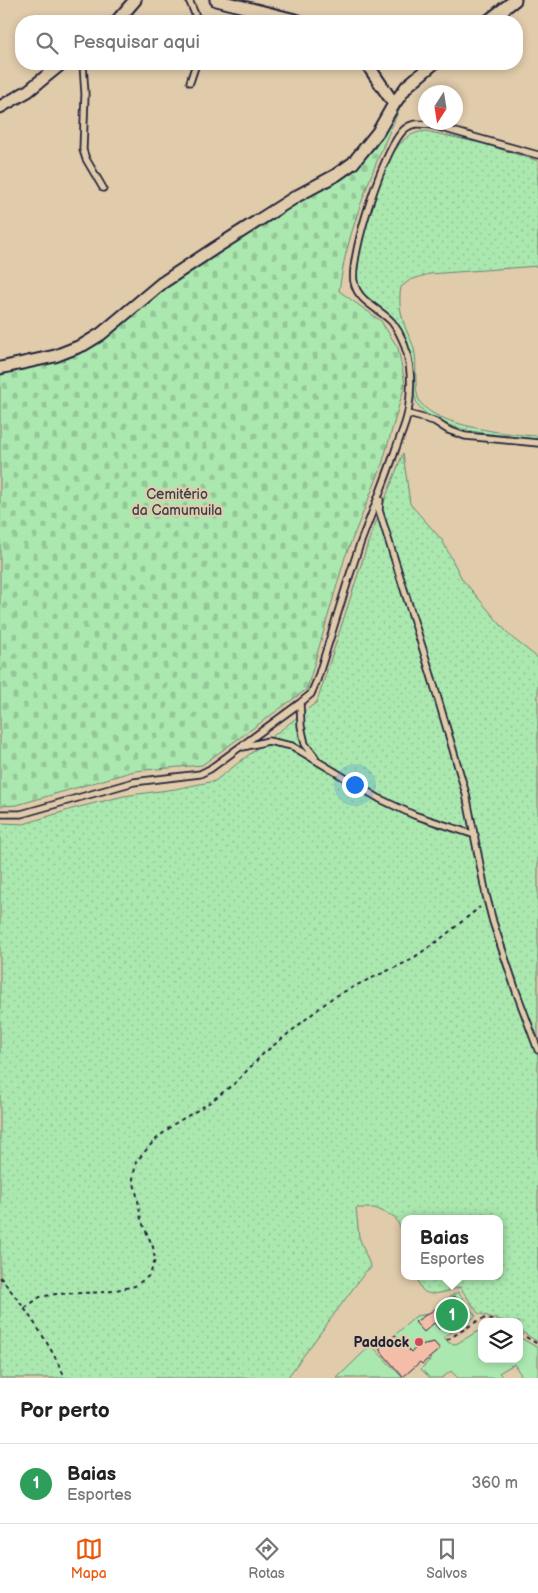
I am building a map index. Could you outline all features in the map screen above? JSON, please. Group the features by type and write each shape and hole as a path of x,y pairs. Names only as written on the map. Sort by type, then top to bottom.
{"street":[{"path":"122,15 135,0"},
{"path":"216,0 275,15"},
{"path":"496,15 515,0"},
{"path":"0,107 28,91 54,70"},
{"path":"371,70 394,104"},
{"path":"0,368 55,356 83,345 101,334 162,283 297,196 336,175 353,163 378,132 407,86 426,70"}],"lane":[{"path":"189,0 195,15"},
{"path":"83,70 85,94 83,150 86,159 103,188"},
{"path":"190,82 194,70"},
{"path":"0,814 21,814 134,782 200,774 210,769 311,694 359,548 408,414 411,378 407,353 401,337 391,322 362,298 356,290 352,270 358,239 386,157 398,135 407,127 416,123 431,125 538,154"},
{"path":"408,414 434,421 448,430 465,436 538,443"},
{"path":"380,493 379,510 466,794 488,900 516,991 538,1050"},
{"path":"300,704 301,726 305,744 318,760"},
{"path":"239,748 268,741 292,746 380,799 414,815 475,835"}],"path":[{"path":"25,1308 40,1297 107,1292 135,1286 150,1274 155,1260 154,1247 141,1220 133,1179 136,1162 153,1142 174,1124 206,1105 234,1084 263,1054 332,998 409,961 439,940 488,900"},
{"path":"0,1277 25,1308 56,1357 65,1378"},
{"path":"448,1340 478,1321"},
{"path":"523,1335 538,1344"}],"green space":[{"name":"Cemitério da Camumuila","path":"402,104 378,158 357,215 346,253 339,291 381,321 398,348 405,384 381,468 345,557 307,689 202,765 134,771 17,805 0,806 0,375 60,361 84,352 105,339 164,288 300,200 358,166 375,148"},
{"path":"426,131 484,144 538,161 538,266 429,274 410,280 401,287 401,309 415,355 418,397 428,410 457,423 510,434 538,436 538,439 471,431 437,420 424,412 416,401 412,363 395,324 361,290 357,278 357,262 361,244 372,204 391,156 398,146 410,136"},
{"path":"403,453 410,504 442,540 462,579 511,637 538,658 538,1342 523,1333 523,1318 494,1318 478,1313 460,1287 434,1294 424,1292 418,1280 503,1280 503,1215 401,1215 401,1229 395,1217 375,1208 356,1208 359,1237 371,1268 366,1271 287,1378 0,1378 0,823 24,824 75,808 124,796 215,781 317,702 368,543"},
{"path":"458,1292 476,1316 444,1337 449,1343 456,1344 478,1331 478,1363 523,1363 523,1339 538,1348 538,1378 523,1378 514,1364 499,1373 503,1378 458,1378 451,1371 442,1378 430,1378 421,1369 431,1359 429,1358 422,1364 395,1335 416,1316 428,1314 447,1301 446,1299"},
{"path":"371,1345 403,1378 337,1378"}],"building":[{"path":"455,1296 465,1311 439,1329 434,1323 424,1332 415,1322"},
{"path":"395,1335 411,1352 420,1345 434,1342 440,1349 422,1364 420,1362 403,1377 379,1349"}],"place":[{"name":"Baias","path":"452,1315"},
{"name":"Paddock","path":"419,1342"}]}
